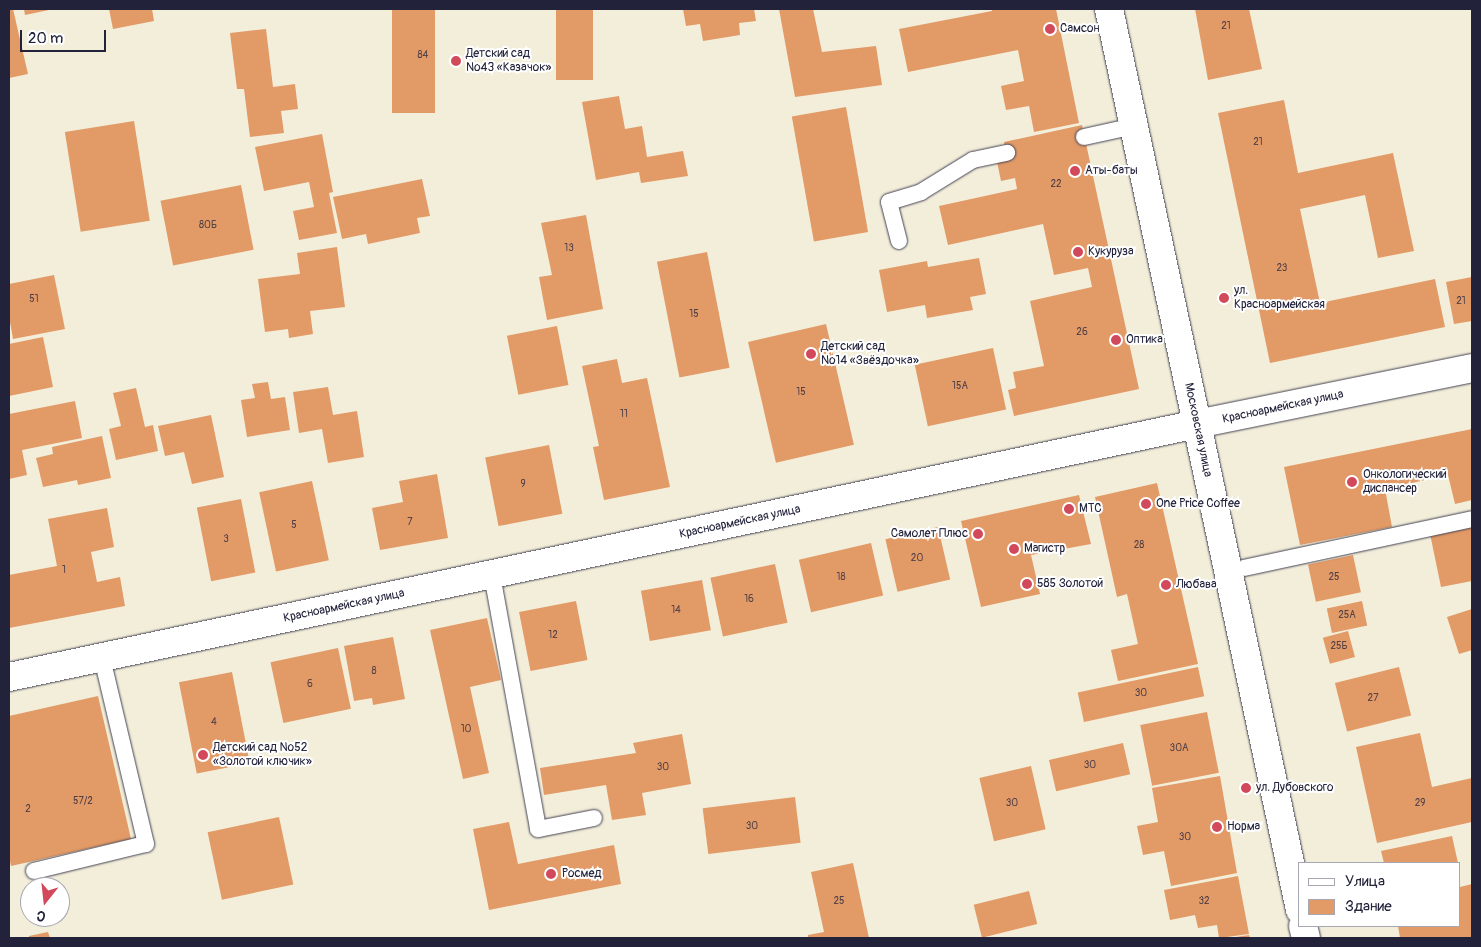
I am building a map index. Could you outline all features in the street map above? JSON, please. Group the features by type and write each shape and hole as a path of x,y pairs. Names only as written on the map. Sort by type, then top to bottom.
{"main road":[{"name":"Московская улица","path":"1109,9 1134,126 1205,423 1244,568 1307,862"},
{"name":"Московская улица","path":"1126,9 1298,900"},
{"name":"Красноармейская улица","path":"9,677 1472,368"}],"lane":[{"path":"1084,137 1134,126"},
{"path":"899,241 889,202 921,192 973,160 1007,153"},
{"path":"1244,568 1472,519"},
{"path":"492,575 538,829 594,818"},
{"path":"34,872 146,844 102,658"}],"building":[{"path":"9,9 13,9 28,74 9,78"},
{"path":"24,9 49,9 49,10 25,15"},
{"path":"109,9 152,9 154,21 113,29"},
{"path":"392,9 435,9 435,113 392,113"},
{"path":"556,9 593,9 593,80 556,80"},
{"path":"683,9 754,9 756,21 739,23 740,35 703,41 700,24 686,26"},
{"path":"779,9 813,9 822,52 876,46 882,85 795,97"},
{"path":"992,9 1056,9 1079,123 1034,132 1029,106 1006,110 1001,86 1024,81 1018,50 908,72 899,29 992,11"},
{"path":"1195,9 1249,9 1262,69 1208,80"},
{"path":"266,29 273,87 295,84 298,109 281,111 284,133 250,137 244,89 237,89 230,33"},
{"path":"619,96 625,129 642,126 647,157 683,151 688,176 641,183 639,172 596,180 582,102"},
{"path":"1284,100 1298,173 1393,153 1414,251 1378,258 1365,195 1300,209 1320,303 1435,279 1445,327 1270,363 1218,113"},
{"path":"846,107 868,232 814,242 792,117"},
{"path":"134,121 150,221 81,232 65,132"},
{"path":"1082,125 1139,389 1014,416 1008,390 1016,388 1013,372 1044,366 1030,301 1092,287 1088,268 1054,275 1043,224 948,245 939,206 1017,189 1015,178 1001,181 997,162 1008,160 1004,142"},
{"path":"322,134 333,192 329,193 337,233 299,240 293,211 314,207 309,182 264,191 255,147"},
{"path":"422,179 430,216 417,218 420,233 368,244 366,234 342,239 333,197"},
{"path":"241,185 254,250 173,265 161,201"},
{"path":"586,215 603,309 547,320 539,277 552,275 541,223"},
{"path":"337,247 345,307 310,311 313,334 289,338 288,329 265,332 258,279 300,274 297,253"},
{"path":"707,252 730,368 679,378 657,262"},
{"path":"979,258 986,294 970,297 973,310 927,318 925,305 887,312 879,270 927,261 928,267"},
{"path":"54,275 65,329 13,339 9,316 9,284"},
{"path":"1472,277 1472,321 1454,324 1446,282"},
{"path":"826,324 854,445 776,463 748,342"},
{"path":"557,326 568,385 518,395 507,336"},
{"path":"43,337 53,387 9,396 9,344"},
{"path":"993,348 1006,410 928,426 915,365"},
{"path":"617,359 622,383 647,378 670,487 604,500 593,447 599,446 582,366"},
{"path":"268,382 271,399 285,397 290,430 247,437 241,400 255,398 252,384"},
{"path":"328,387 333,415 357,411 364,457 328,463 322,429 299,433 293,392"},
{"path":"136,388 145,427 153,425 158,451 116,460 109,429 121,426 113,393"},
{"path":"75,401 82,438 22,450 27,475 9,479 9,414"},
{"path":"211,415 224,477 192,484 184,452 165,456 158,426"},
{"name":"Онкологический диспансер","path":"1472,429 1472,500 1455,504 1448,475 1385,489 1392,527 1300,545 1284,467"},
{"path":"102,436 111,478 78,485 77,480 43,487 36,458 53,454 52,447"},
{"path":"549,445 562,514 499,526 485,457"},
{"path":"437,474 448,538 380,550 372,508 403,502 399,481"},
{"path":"312,481 329,560 276,571 259,492"},
{"path":"1157,483 1198,664 1118,681 1111,650 1138,644 1127,594 1117,597 1095,497"},
{"name":"Магистр","path":"1079,495 1091,544 1031,555 1040,594 981,607 961,521"},
{"path":"241,499 255,573 211,581 197,508"},
{"path":"107,508 114,547 91,552 97,582 120,577 125,606 9,628 9,575 57,566 48,519"},
{"path":"1472,520 1472,581 1441,587 1429,529"},
{"path":"938,527 950,580 898,592 885,539"},
{"path":"871,543 883,596 811,612 799,560"},
{"path":"1353,555 1361,592 1316,602 1308,565"},
{"path":"775,564 787,623 723,636 710,578"},
{"path":"702,580 711,630 650,641 641,591"},
{"path":"576,601 587,660 531,671 519,612"},
{"path":"1362,601 1367,625 1332,633 1327,608"},
{"path":"1472,609 1472,650 1459,654 1447,617"},
{"path":"487,618 501,680 470,687 489,773 463,779 430,630"},
{"path":"1348,631 1355,657 1330,664 1323,638"},
{"path":"393,637 405,699 373,705 372,698 354,701 344,646"},
{"path":"338,648 351,709 283,723 271,662"},
{"path":"1198,667 1204,696 1084,722 1078,693"},
{"path":"1399,667 1411,716 1347,731 1335,683"},
{"path":"232,672 250,763 197,774 179,682"},
{"path":"98,696 131,839 11,866 9,856 9,716"},
{"path":"1207,712 1219,773 1152,786 1140,725"},
{"path":"1420,733 1432,787 1472,778 1472,822 1377,843 1356,747"},
{"path":"682,734 691,784 642,793 646,815 612,820 606,785 544,795 540,768 636,753 633,743"},
{"path":"1123,743 1130,774 1056,791 1049,760"},
{"path":"1031,766 1046,829 994,841 979,778"},
{"path":"1220,776 1237,873 1171,886 1164,851 1143,855 1137,826 1158,822 1152,788"},
{"path":"795,797 801,843 708,854 703,808"},
{"path":"279,817 293,884 222,900 208,832"},
{"name":"Росмед","path":"509,822 518,864 614,845 621,884 489,910 473,829"},
{"path":"1452,836 1458,862 1384,862 1381,851"},
{"path":"853,863 869,938 808,938 808,935 824,932 811,872"},
{"path":"1238,876 1249,934 1219,938 1217,925 1198,928 1195,915 1170,920 1164,890"},
{"path":"1472,884 1472,938 1400,938 1398,927 1461,927 1461,887"},
{"path":"1029,891 1037,924 982,938 974,905"},
{"path":"48,932 50,938 29,938 29,936"},
{"path":"1249,935 1250,938 1236,938 1236,937"}],"place":[{"name":"Самсон","path":"1050,29"},
{"name":"Детский сад №43 «Казачок»","path":"456,61"},
{"name":"Аты-баты","path":"1075,171"},
{"name":"Кукуруза","path":"1078,252"},
{"name":"ул. Красноармейская","path":"1224,298"},
{"name":"Оптика","path":"1116,340"},
{"name":"Детский сад №14 «Звёздочка»","path":"811,354"},
{"name":"Онкологический диспансер","path":"1352,482"},
{"name":"One Price Coffee","path":"1146,504"},
{"name":"МТС","path":"1069,509"},
{"name":"Самолет Плюс","path":"978,534"},
{"name":"Магистр","path":"1014,549"},
{"name":"585 Золотой","path":"1027,584"},
{"name":"Любава","path":"1166,585"},
{"name":"Детский сад №52 «Золотой ключик»","path":"203,755"},
{"name":"ул. Дубовского","path":"1246,788"},
{"name":"Норма","path":"1217,827"},
{"name":"Росмед","path":"551,874"}]}
